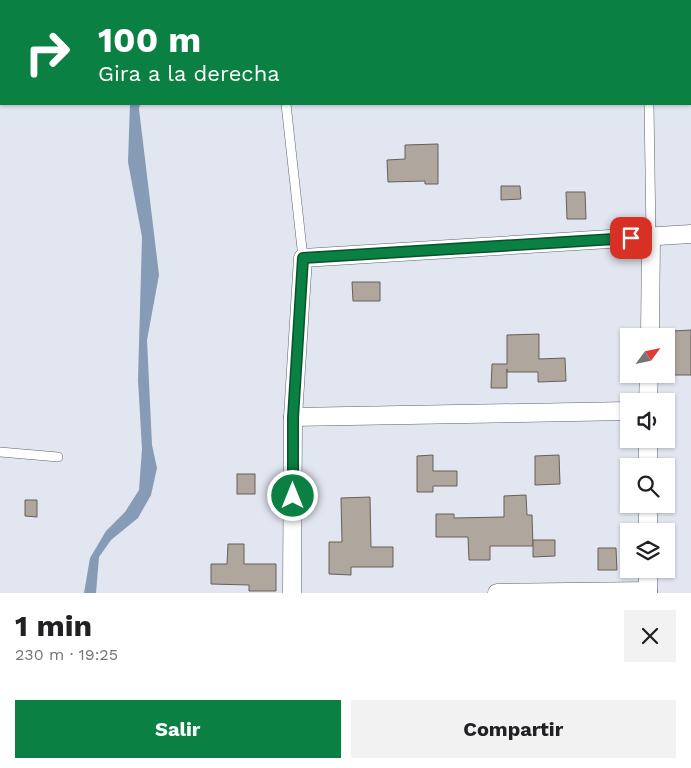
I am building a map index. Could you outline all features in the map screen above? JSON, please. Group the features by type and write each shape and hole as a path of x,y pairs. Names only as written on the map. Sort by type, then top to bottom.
{"street":[{"path":"292,593 293,418 303,258 691,234"},
{"path":"650,328 651,237"},
{"path":"293,418 620,411"},
{"path":"497,593 648,592 648,578"}],"lane":[{"path":"286,105 303,258"},
{"path":"649,105 651,237"},
{"path":"0,452 58,457"}],"water":[{"path":"130,105 140,105 159,275 147,340 152,445 157,468 151,495 138,518 111,540 99,557 96,593 84,593 90,558 106,531 125,512 139,490 142,449 138,380 142,237 128,162"}],"building":[{"path":"438,144 438,184 425,184 425,181 388,182 387,160 405,159 405,145"},
{"path":"501,186 520,186 521,199 501,200"},
{"path":"566,192 585,192 586,219 567,219"},
{"path":"352,282 380,282 380,301 353,301"},
{"path":"691,330 691,375 675,375 675,331"},
{"path":"539,334 539,359 565,358 566,381 538,382 538,372 507,372 507,388 491,388 492,364 507,364 507,335"},
{"path":"433,455 433,471 457,471 457,486 433,486 433,492 417,492 417,456"},
{"path":"559,455 560,484 535,485 535,456"},
{"path":"237,474 255,474 255,494 237,494"},
{"path":"526,495 527,515 532,515 533,546 490,546 490,560 469,560 468,537 436,537 436,514 454,514 454,518 504,517 504,496"},
{"path":"370,497 371,547 393,547 393,567 351,567 351,575 329,574 329,542 342,542 341,498"},
{"path":"25,500 37,500 37,517 25,516"},
{"path":"533,540 555,540 555,556 533,557"},
{"path":"228,544 244,544 244,564 276,564 276,591 249,591 249,585 211,584 211,564 227,564"},
{"path":"598,548 616,548 617,570 598,570"}],"route":[{"path":"293,496 293,418 303,258 631,238"}]}
